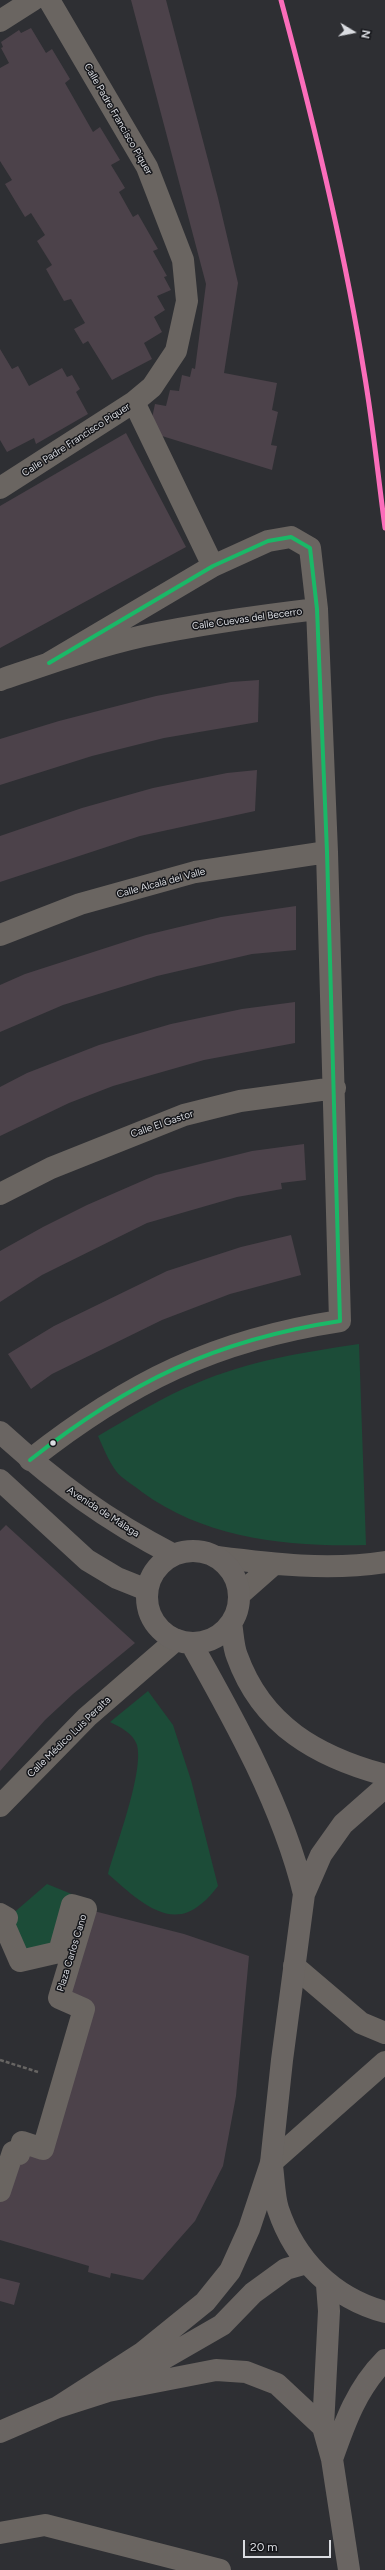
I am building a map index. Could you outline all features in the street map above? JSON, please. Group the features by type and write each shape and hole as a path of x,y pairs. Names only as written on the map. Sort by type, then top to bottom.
{"main road":[{"name":"Avenida de Málaga","path":"0,1432 30,1460 79,1499 133,1533 174,1555"},
{"path":"1,1482 88,1560 117,1578 148,1590"},
{"path":"188,1551 203,1551 217,1557 232,1574 239,1595 238,1610 231,1623 220,1635 206,1641 183,1642 162,1632 153,1620 147,1605 148,1590 152,1575 161,1563 174,1555 188,1551"},
{"path":"231,1623 236,1656 251,1687 270,1711 292,1733 323,1754 385,1775"},
{"path":"183,1642 258,1769 298,1869 304,1894"},
{"path":"58,2407 142,2353 205,2302 230,2271 249,2229 272,2163 294,1966 304,1894 321,1855 343,1824 385,1787"},
{"path":"272,2163 278,2208 291,2237 307,2263 327,2285 362,2306 385,2312"},
{"path":"108,2391 222,2325 253,2293 286,2269 307,2263"},
{"path":"327,2285 328,2311 322,2427 332,2459 344,2569"},
{"path":"332,2459 351,2405 375,2370 385,2360"},
{"path":"0,2432 58,2407 108,2391 216,2370 246,2372 277,2384 322,2427"}],"street":[{"path":"0,21 33,0"},
{"name":"Calle Padre Francisco Piquer","path":"3,481 134,402 152,387 176,351 187,301 183,260 147,167 49,0"},
{"path":"134,402 213,566"},
{"path":"49,663 213,566 268,540 291,537 310,548 317,609"},
{"name":"Calle Cuevas del Becerro","path":"0,680 49,663 142,636 238,619 317,609 335,1088 340,1321 264,1335 193,1360 151,1378 84,1419 30,1460"},
{"name":"Calle Alcalá del Valle","path":"0,935 80,904 195,872 327,852"},
{"name":"Calle El Gastor","path":"0,1194 51,1168 184,1114 240,1101 335,1088"},
{"path":"217,1557 273,1565 327,1566 385,1562"},
{"path":"239,1595 273,1565"},
{"name":"Calle Médico Luis Peralta","path":"0,1804 87,1717 183,1642"},
{"name":"Plaza Carlos Cano","path":"0,1914 8,1918 3,1922 20,1961 59,1952 72,1904 86,1909 59,1998 84,2008 43,2149 22,2142 19,2154 13,2152 0,2191"},
{"path":"294,1966 361,2023 385,2033"},
{"path":"272,2163 385,2062"},
{"path":"0,2533 45,2525 220,2570"}],"path":[{"path":"0,2060 63,2079"}],"green space":[{"path":"359,1344 366,1545 278,1542 221,1530 193,1520 167,1508 121,1477 106,1454 98,1436 171,1395 217,1375 277,1358"},
{"path":"148,1691 173,1725 191,1780 218,1886 208,1898 189,1912 176,1914 164,1913 152,1908 128,1892 108,1874 123,1828 133,1790 137,1772 138,1757 137,1745 132,1737 126,1731 110,1722"},
{"path":"47,1884 74,1895 59,1952 20,1961 3,1922"}],"building":[{"path":"131,0 166,0 218,198 238,283 224,373 277,383 272,410 278,412 271,445 277,446 272,470 149,432 155,404 166,406 170,390 179,391 182,375 190,377 192,368 195,369 206,284"},
{"path":"31,28 46,53 52,49 70,79 65,83 93,132 100,127 120,160 111,165 125,188 119,192 133,217 138,214 158,249 153,251 167,276 164,277 171,290 157,296 165,310 154,317 162,332 144,343 152,359 112,380 88,341 83,344 74,329 85,323 71,299 64,301 46,269 52,265 37,241 45,235 31,213 25,217 5,184 12,180 0,161 0,68 9,63 1,48 3,47 1,42 19,30 21,33"},
{"path":"0,349 12,369 18,366 29,386 62,368 67,377 72,375 80,389 76,392 88,414 36,444 34,438 7,452 0,440"},
{"path":"126,433 186,547 0,648 0,506"},
{"path":"259,680 258,722 164,738 92,756 0,785 0,739 59,721 156,696 231,682"},
{"path":"257,770 255,811 140,836 0,882 0,836 82,808 153,788 227,773"},
{"path":"296,906 296,950 252,954 157,976 63,1005 0,1032 0,985 25,974 146,935 221,917"},
{"path":"295,1002 295,1043 204,1060 113,1086 69,1103 0,1136 0,1087 27,1073 99,1045 171,1024 242,1009"},
{"path":"304,1144 306,1180 281,1183 282,1189 237,1197 147,1223 42,1275 0,1302 0,1251 43,1227 87,1205 156,1175 252,1151"},
{"path":"291,1235 301,1275 230,1294 162,1320 52,1374 31,1389 8,1354 54,1326 167,1271 241,1247"},
{"path":"6,1525 135,1643 73,1694 45,1720 0,1771 0,1531"},
{"path":"86,1909 184,1934 249,1956 236,2096 223,2166 195,2221 143,2280 111,2273 110,2278 88,2272 89,2266 0,2240 0,2191 13,2152 43,2149 84,2009 64,2002"},
{"path":"0,2278 20,2283 14,2305 0,2301"}],"transit line":[{"path":"281,0 305,92 338,231 367,392 385,528"},
{"path":"30,1460 67,1432 103,1408 175,1368 213,1353 253,1340 295,1329 340,1321 327,852 317,609 310,548 291,537 268,541 213,566 49,663"}]}
